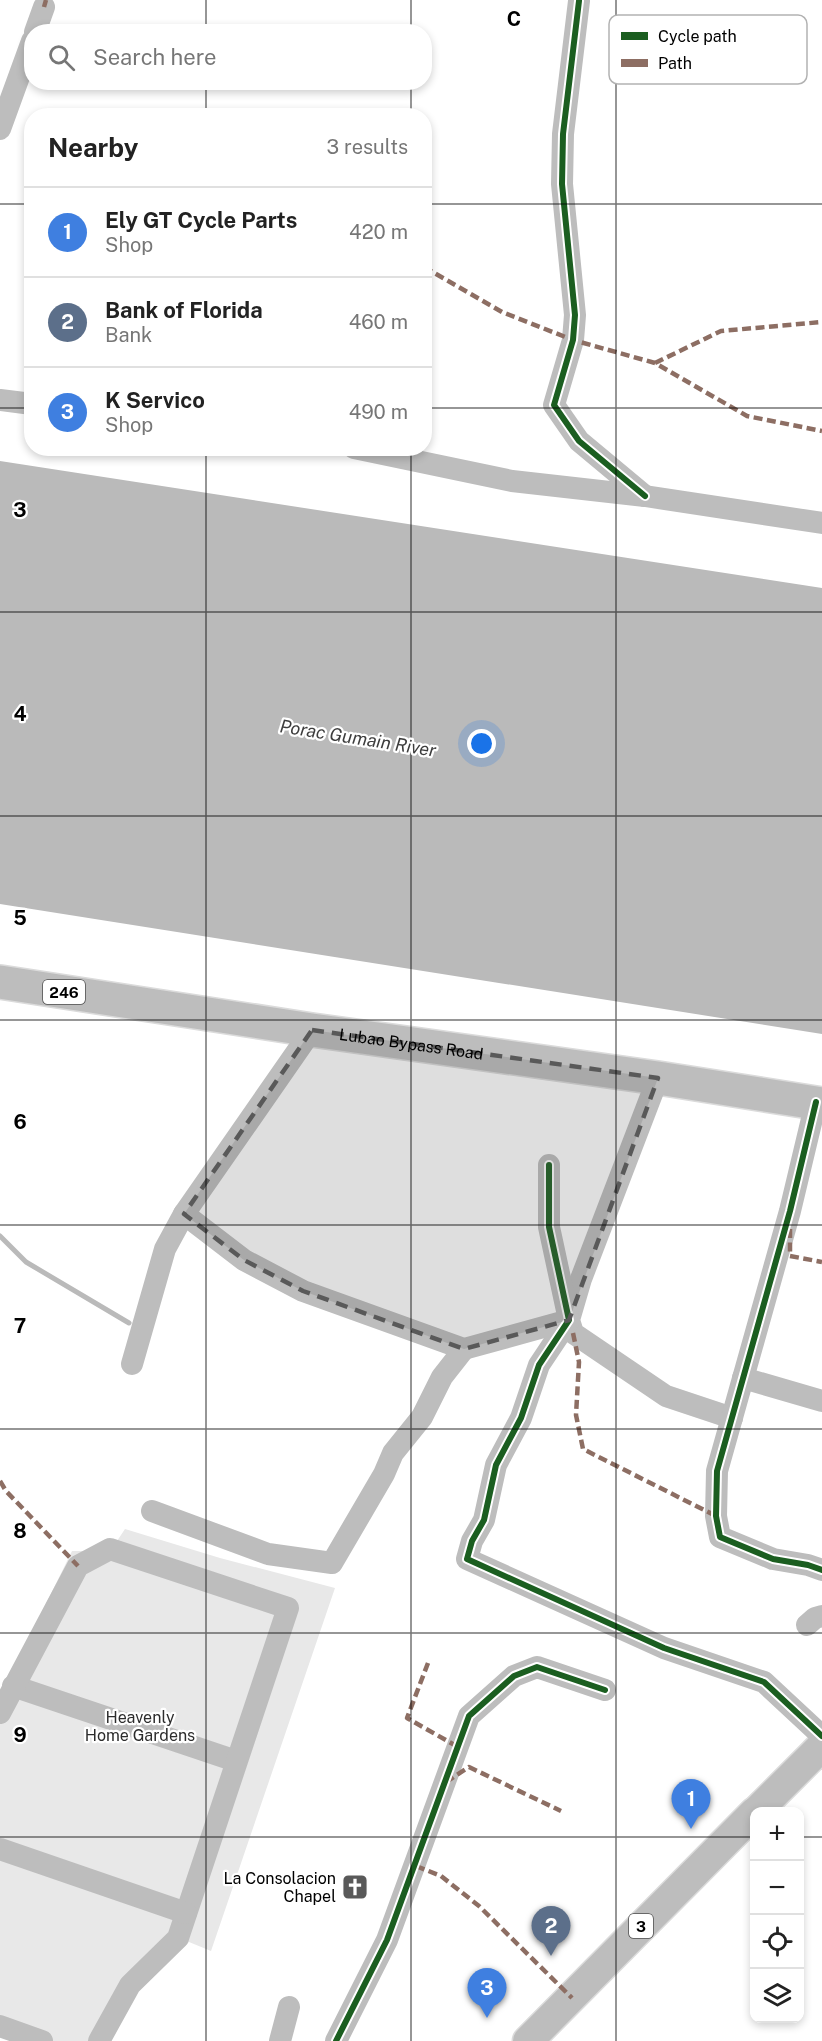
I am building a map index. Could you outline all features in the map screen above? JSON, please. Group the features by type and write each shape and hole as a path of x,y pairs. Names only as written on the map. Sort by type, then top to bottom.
{"highway":[{"name":"Lubao Bypass Road","path":"0,982 312,1030 819,1103"}],"main road":[{"name":"3","path":"760,1807 822,1746"},
{"name":"3","path":"528,2041 750,1817"}],"street":[{"path":"579,1 563,134 562,184 575,315 573,340 554,405 579,441 645,496"},
{"path":"38,24 44,7"},
{"path":"0,129 24,63"},
{"path":"1,400 24,403"},
{"path":"432,450 457,468"},
{"path":"395,456 512,480 645,496 822,523"},
{"path":"132,1364 165,1249 184,1214 312,1030"},
{"path":"658,1078 581,1280 569,1320 539,1365 521,1419 496,1465 484,1520 472,1541 467,1559 664,1648 765,1682 822,1736"},
{"path":"819,1103 717,1471 716,1516 720,1537 773,1559 808,1565 822,1570"},
{"path":"549,1165 549,1227 573,1333 666,1396 732,1418"},
{"path":"184,1214 244,1260 303,1291 464,1349 569,1320"},
{"path":"152,1512 268,1554 332,1563 384,1474 393,1453 422,1417 442,1377 464,1349"},
{"path":"743,1378 822,1401"},
{"path":"0,1713 78,1566 110,1549 288,1608 178,1938 130,1985 99,2041"},
{"path":"336,2041 387,1940 469,1716 514,1676 537,1667 605,1690"},
{"path":"14,1686 236,1761"},
{"path":"0,1849 186,1913"},
{"path":"280,2041 289,2007"},
{"path":"0,2026 42,2041"}],"highlighted area":[{"path":"312,1030 658,1078 569,1320 464,1349 303,1291 244,1260 184,1214"}],"green space":[{"name":"Heavenly Home Gardens","path":"125,1529 220,1558 335,1588 211,1951 189,1942 136,1992 111,2041 15,2041 0,2036 0,1697 72,1551 85,1551 115,1544"}],"water":[{"name":"Porac Gumain River","path":"0,461 822,588 822,1034 0,904"}],"waterway":[{"path":"0,1236 26,1262 129,1323"}],"marked path":[{"path":"44,7 46,0"},
{"path":"432,272 502,312 573,340 655,363 747,416 822,431"},
{"path":"655,363 721,331 822,322"},
{"path":"790,1229 790,1256 822,1262"},
{"path":"573,1333 579,1362 576,1415 583,1449 716,1516"},
{"path":"0,1481 6,1491 78,1566"},
{"path":"428,1663 407,1718 458,1747"},
{"path":"446,1782 469,1767 561,1811"},
{"path":"416,1866 441,1876 479,1906 572,1998"}],"cycle path":[{"path":"579,1 563,134 562,184 575,315 573,340 554,405 579,441 645,496"},
{"path":"816,1102 790,1211 717,1471 716,1516 720,1537 773,1559 808,1565 822,1570"},
{"path":"549,1165 549,1227 569,1320 539,1365 521,1418 496,1465 484,1520 472,1541 467,1559 664,1648 764,1682 822,1736"},
{"path":"336,2041 387,1940 469,1716 514,1676 537,1667 605,1690"}],"place":[{"name":"Ely GT Cycle Parts","path":"691,1829"},
{"name":"La Consolacion Chapel","path":"355,1887"},
{"name":"Bank of Florida","path":"551,1956"},
{"name":"K Servico","path":"487,2018"}]}
